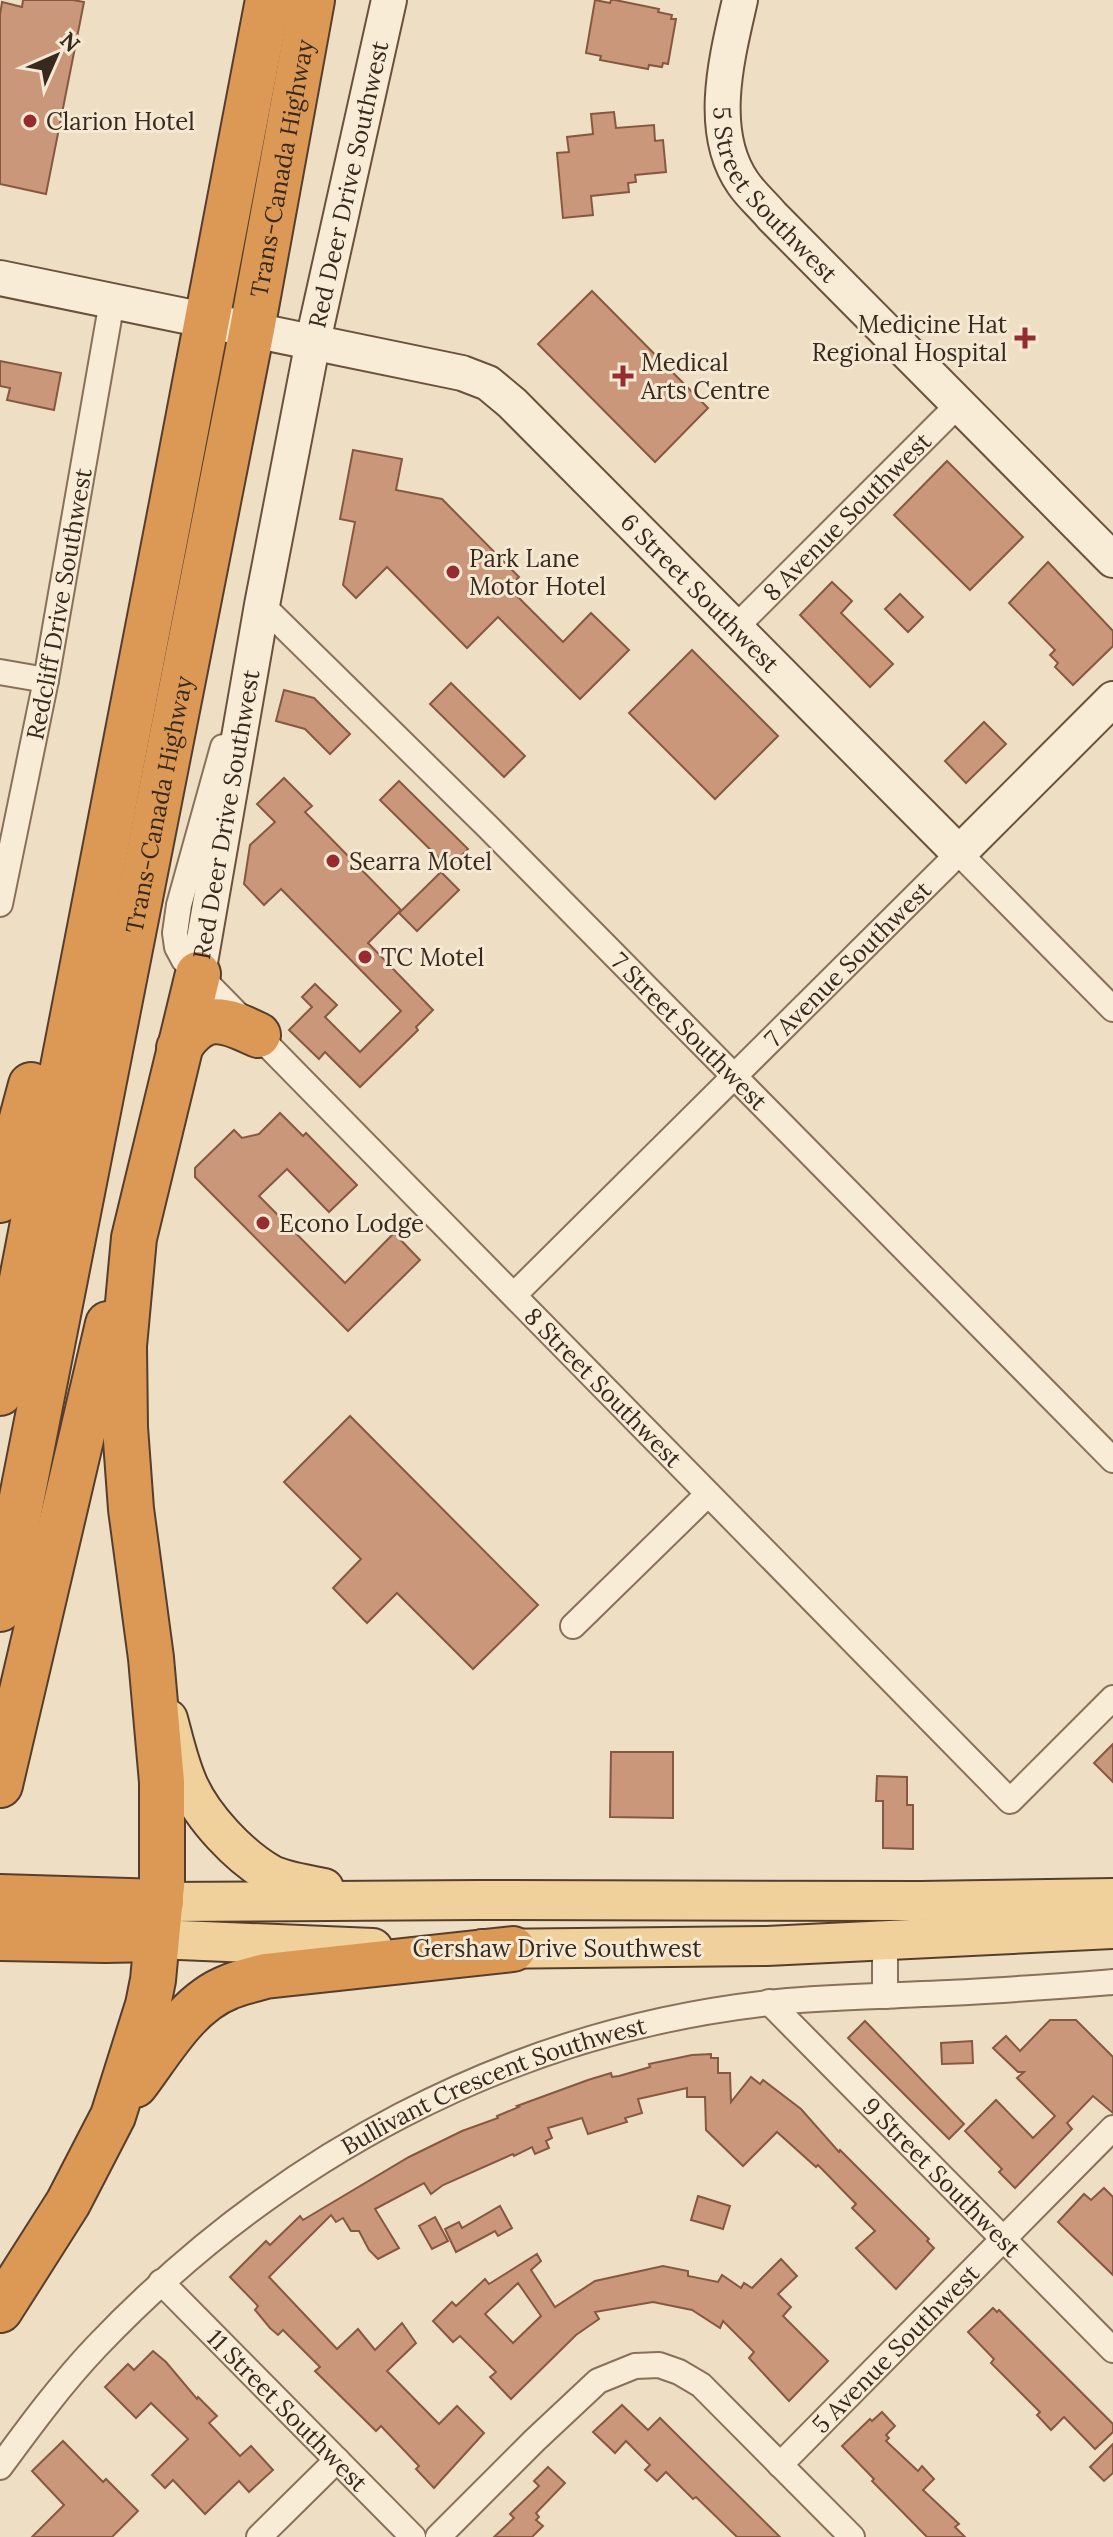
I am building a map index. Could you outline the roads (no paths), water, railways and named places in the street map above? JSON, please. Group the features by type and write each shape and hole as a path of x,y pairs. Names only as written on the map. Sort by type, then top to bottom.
{"highway":[{"name":"Trans-Canada Highway","path":"0,1393 127,727 209,321 268,0"},
{"name":"Trans-Canada Highway","path":"0,1609 252,329 312,0"},
{"path":"0,1200 127,727"},
{"path":"113,2116 153,1980 163,1846 162,1782 151,1658 131,1509 125,1427 124,1346 134,1238 198,974"},
{"path":"179,1048 195,1028 214,1021 237,1025 258,1035"},
{"path":"0,1785 120,1272 134,1238"},
{"name":"Gershaw Drive Southwest","path":"0,1897 158,1921"},
{"name":"Gershaw Drive Southwest","path":"0,1938 105,1940 158,1921"},
{"path":"0,2310 68,2203 113,2116 173,2033 199,2006 226,1987 265,1976 513,1949"}],"main road":[{"path":"151,1658 188,1784 212,1822 258,1865 292,1882 329,1889 478,1900"},
{"name":"Gershaw Drive Southwest","path":"158,1921 478,1900 1113,1898"},
{"name":"Gershaw Drive Southwest","path":"158,1921 334,1948 767,1946 1113,1929"}],"street":[{"name":"Red Deer Drive Southwest","path":"198,974 262,605 313,341 389,0"},
{"name":"5 Street Southwest","path":"740,0 723,100 725,143 742,182 772,216 1113,560"},
{"path":"0,278 209,321"},
{"name":"Redcliff Drive Southwest","path":"0,904 46,680 112,301"},
{"name":"6 Street Southwest","path":"209,321 462,373 488,383 512,403 1113,1009"},
{"name":"8 Avenue Southwest","path":"735,628 959,404"},
{"name":"7 Street Southwest","path":"262,605 476,815 1113,1460"},
{"path":"0,672 46,680"},
{"name":"7 Avenue Southwest","path":"514,1295 1113,699"},
{"name":"8 Street Southwest","path":"198,974 1010,1801 1113,1698"},
{"path":"573,1626 708,1494"},
{"path":"885,1941 885,1996"},
{"name":"Bullivant Crescent Southwest","path":"0,2467 50,2401 95,2349 161,2282 216,2235 280,2187 379,2127 461,2086 534,2056 610,2031 769,2002 1113,1982"},
{"name":"9 Street Southwest","path":"769,2002 1113,2350"},
{"name":"5 Avenue Southwest","path":"780,2465 1113,2128"},
{"name":"11 Street Southwest","path":"161,2282 413,2537"},
{"path":"438,2537 598,2381 635,2366 659,2365 701,2385 852,2537"},
{"path":"259,2537 337,2460"}],"place":[{"name":"Clarion Hotel","path":"30,121"},
{"name":"Medicine Hat Regional Hospital","path":"1025,338"},
{"name":"Medical Arts Centre","path":"623,376"},
{"name":"Park Lane Motor Hotel","path":"453,572"},
{"name":"Searra Motel","path":"333,861"},
{"name":"TC Motel","path":"365,957"},
{"name":"Econo Lodge","path":"263,1223"}]}
